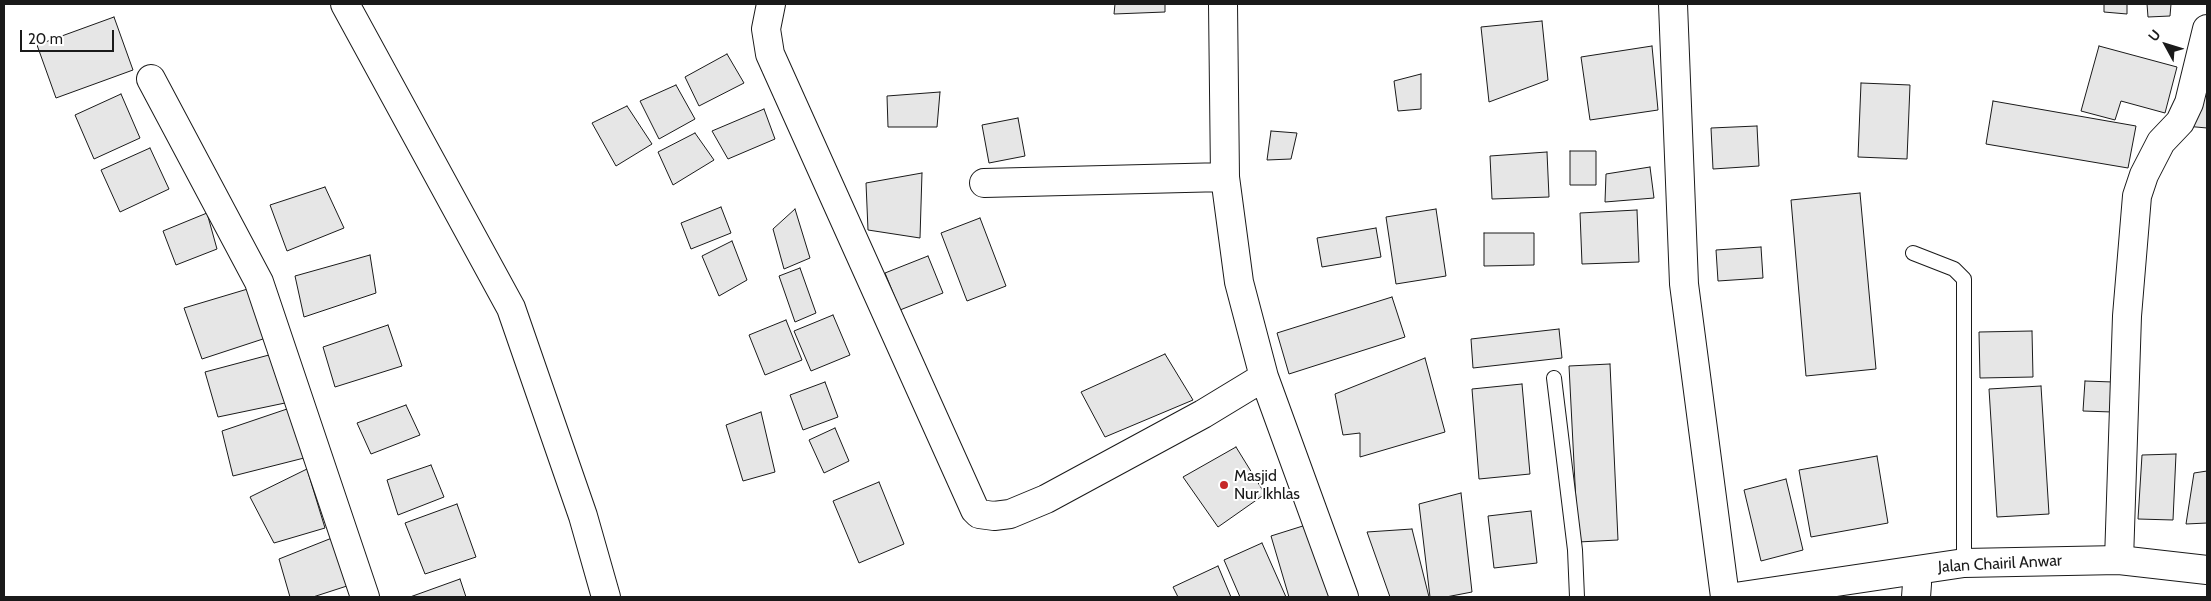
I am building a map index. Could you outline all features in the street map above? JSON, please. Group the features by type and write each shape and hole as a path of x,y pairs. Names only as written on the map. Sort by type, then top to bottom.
{"street":[{"path":"345,4 511,308 580,507 606,597"},
{"path":"771,4 766,29 770,54 953,465 975,510 979,514 994,516 1010,514 1046,499 1203,414 1264,377"},
{"path":"1223,4 1225,177 1239,282 1264,377 1344,597"},
{"path":"1673,4 1684,284 1725,597"},
{"path":"2119,560 2126,336 2136,196 2144,175 2162,142 2180,122 2189,103 2207,29"},
{"path":"151,79 259,282 365,597"},
{"path":"984,183 1225,177"},
{"name":"Jalan Chairil Anwar","path":"1735,597 1964,563 2119,560 2207,570"},
{"name":"Jalan Chairil Anwar","path":"1853,597 1917,591 2125,578 2207,586"}],"lane":[{"path":"1913,253 1954,269 1964,279 1964,563"},
{"path":"1554,378 1575,550 1577,597"}],"building":[{"path":"1115,4 1165,4 1165,12 1114,14"},
{"path":"2104,4 2127,4 2127,14 2104,12"},
{"path":"2147,4 2171,4 2170,16 2148,17"},
{"path":"114,17 133,70 56,98 37,45"},
{"path":"1542,21 1548,80 1489,102 1481,27"},
{"path":"1652,46 1658,110 1590,120 1581,57"},
{"path":"2099,46 2177,67 2165,113 2121,101 2115,120 2081,111"},
{"path":"727,54 744,83 699,106 685,77"},
{"path":"2207,72 2207,128 2185,126"},
{"path":"1421,74 1421,109 1398,111 1394,81"},
{"path":"1861,83 1910,85 1907,159 1858,157"},
{"path":"676,85 695,119 659,139 640,101"},
{"path":"940,92 937,127 888,127 887,96"},
{"path":"121,94 140,138 94,159 75,115"},
{"path":"1993,101 2136,126 2128,168 1986,144"},
{"path":"627,106 652,144 616,166 592,123"},
{"path":"764,109 775,139 728,159 712,131"},
{"path":"1018,118 1025,156 989,163 982,125"},
{"path":"1757,126 1759,166 1713,169 1711,128"},
{"path":"1271,131 1297,133 1291,159 1267,160"},
{"path":"695,133 714,160 673,185 658,152"},
{"path":"150,148 169,189 120,212 101,170"},
{"path":"1570,151 1596,151 1596,185 1570,185"},
{"path":"1547,152 1549,197 1492,199 1490,156"},
{"path":"1650,167 1654,198 1605,202 1606,174"},
{"path":"922,173 920,238 868,230 866,183"},
{"path":"325,187 344,228 287,251 270,205"},
{"path":"1860,193 1876,369 1806,376 1791,200"},
{"path":"721,207 731,233 691,249 681,223"},
{"path":"795,209 810,258 784,269 773,229"},
{"path":"1436,209 1446,276 1396,284 1386,217"},
{"path":"1637,210 1639,262 1582,264 1580,213"},
{"path":"207,213 217,249 176,265 163,231"},
{"path":"980,218 1006,286 967,301 941,233"},
{"path":"1376,228 1381,257 1322,267 1317,238"},
{"path":"1484,233 1534,233 1534,265 1484,266"},
{"path":"732,241 747,280 719,296 702,256"},
{"path":"1761,247 1763,278 1718,281 1716,250"},
{"path":"370,255 376,293 304,317 295,276"},
{"path":"928,256 943,293 900,310 885,273"},
{"path":"800,268 816,313 795,322 779,276"},
{"path":"251,288 269,337 202,359 184,308"},
{"path":"1392,297 1405,337 1289,374 1277,333"},
{"path":"833,315 850,355 811,371 794,331"},
{"path":"786,320 802,360 765,375 749,335"},
{"path":"388,325 402,366 335,387 323,347"},
{"path":"1559,329 1562,358 1473,368 1471,339"},
{"path":"2032,331 2033,377 1980,378 1979,332"},
{"path":"1165,354 1193,400 1105,437 1081,392"},
{"path":"269,355 285,403 218,417 205,372"},
{"path":"1425,358 1445,432 1360,457 1360,433 1343,435 1335,394"},
{"path":"1610,364 1618,540 1578,542 1569,366"},
{"path":"2085,381 2113,382 2112,412 2083,411"},
{"path":"825,382 838,417 803,430 790,395"},
{"path":"1522,384 1530,474 1479,479 1472,389"},
{"path":"2041,386 2049,514 1997,517 1989,389"},
{"path":"406,405 420,435 371,454 357,423"},
{"path":"290,408 308,457 233,476 222,431"},
{"path":"761,412 775,472 743,481 726,425"},
{"path":"835,428 849,461 824,473 809,440"},
{"name":"Masjid Nur Ikhlas","path":"1236,447 1265,494 1218,527 1183,477"},
{"path":"2176,454 2173,520 2138,519 2142,455"},
{"path":"1877,456 1888,523 1811,537 1799,470"},
{"path":"431,465 444,497 398,515 387,480"},
{"path":"307,469 325,528 274,543 250,497"},
{"path":"2207,471 2207,523 2186,524 2194,473"},
{"path":"1786,479 1803,550 1761,561 1744,490"},
{"path":"879,482 904,544 859,563 833,501"},
{"path":"1461,493 1472,592 1446,597 1430,597 1419,504"},
{"path":"457,504 476,557 425,574 405,523"},
{"path":"1531,511 1537,563 1494,568 1488,516"},
{"path":"1306,525 1337,597 1289,597 1271,536"},
{"path":"1412,529 1429,597 1390,597 1367,532"},
{"path":"337,536 350,585 313,597 290,597 279,559"},
{"path":"1262,543 1286,597 1240,597 1224,560"},
{"path":"1218,566 1231,597 1178,597 1173,587"},
{"path":"460,579 466,597 410,597"}],"place":[{"name":"Masjid Nur Ikhlas","path":"1224,485"}]}
